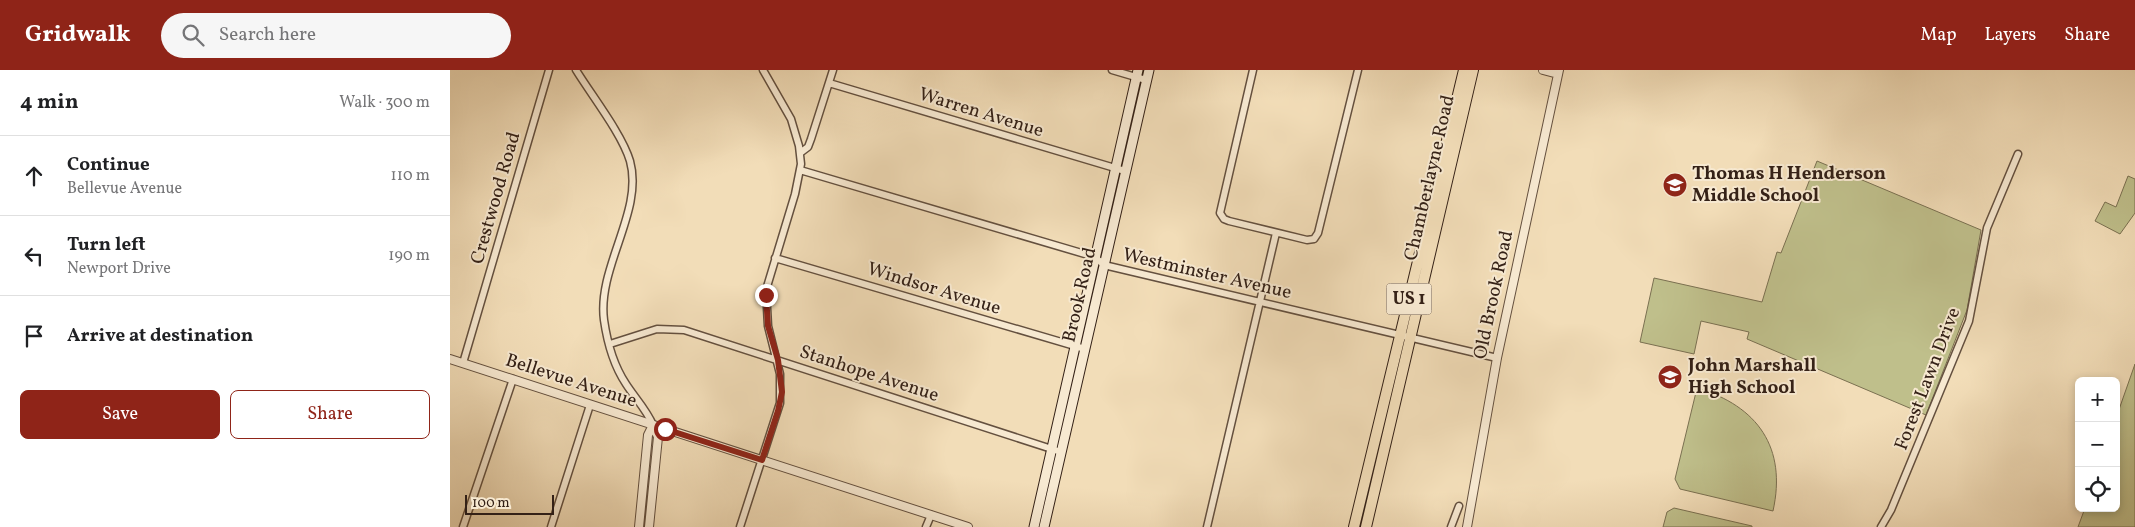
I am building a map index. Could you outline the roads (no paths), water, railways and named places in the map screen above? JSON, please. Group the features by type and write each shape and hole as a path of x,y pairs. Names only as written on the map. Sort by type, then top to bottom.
{"main road":[{"name":"Brook Road","path":"1044,527 1148,70"},
{"name":"US 1","path":"1354,527 1405,337 1464,70"},
{"name":"Chamberlayne Road","path":"1366,527 1405,337 1473,70"},
{"name":"Brook Road","path":"1034,527 1137,74"}],"street":[{"name":"Crestwood Road","path":"463,363 549,70"},
{"path":"576,70 623,145 632,174 630,199 603,294 604,321 622,378 645,409 658,437 649,527"},
{"path":"740,527 781,398 778,360 768,326 766,295 800,170 800,153 791,119 763,70"},
{"path":"800,153 810,143 833,70"},
{"path":"1112,70 1137,74 1146,80"},
{"path":"1253,70 1220,213 1228,221 1307,240 1314,239 1318,233 1358,70"},
{"path":"1542,70 1559,72"},
{"name":"Old Brook Road","path":"1467,527 1497,358 1559,72"},
{"name":"Warren Avenue","path":"829,83 1125,171"},
{"name":"Forest Lawn Drive","path":"1881,527 1891,510 1969,321 1987,228 2018,154"},
{"name":"Westminster Avenue","path":"800,170 1095,257 1104,265 1497,358"},
{"path":"1207,527 1276,233"},
{"name":"Windsor Avenue","path":"775,258 1085,349"},
{"name":"Stanhope Avenue","path":"610,344 657,329 672,328 684,330 1061,452"},
{"name":"Bellevue Avenue","path":"450,359 968,527"},
{"path":"462,527 512,379"},
{"path":"551,527 590,405"},
{"path":"639,527 648,435 653,425"},
{"path":"1451,527 1459,506"},
{"path":"926,527 931,515"}],"place":[{"name":"Thomas H Henderson Middle School","path":"1675,185"},
{"name":"John Marshall High School","path":"1670,377"}]}
